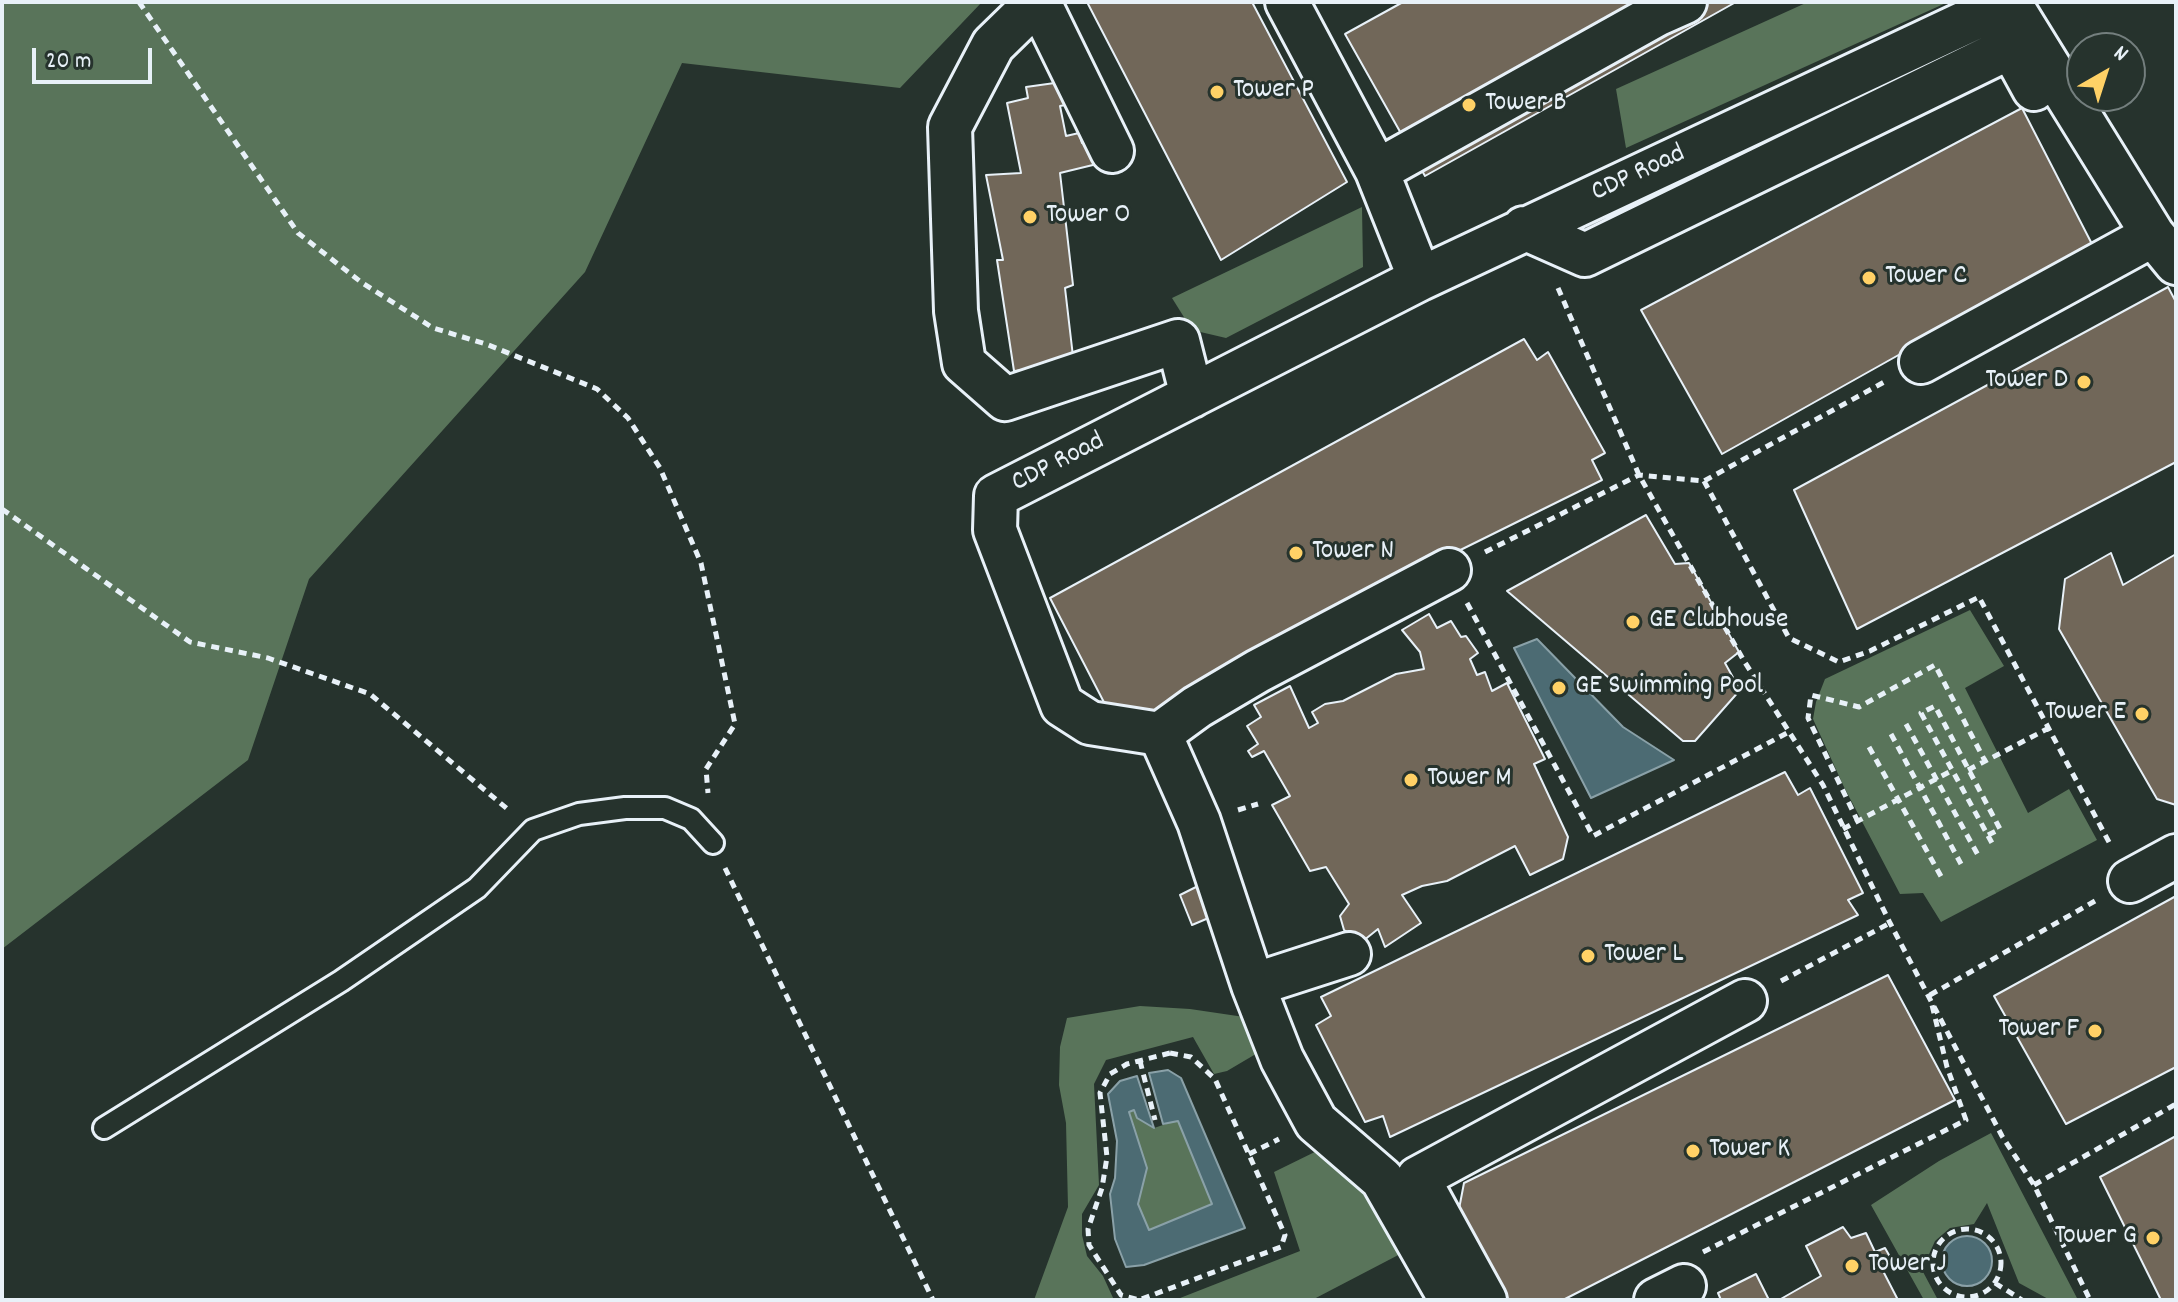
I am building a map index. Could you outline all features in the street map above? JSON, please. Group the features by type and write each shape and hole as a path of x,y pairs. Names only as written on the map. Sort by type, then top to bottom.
{"street":[{"path":"1112,151 1038,2 993,45 950,127 956,311 964,363 1005,399 1178,341 1192,396"},
{"path":"1287,2 1377,171 1420,279"},
{"path":"1377,171 1658,14 1685,2"},
{"name":"CDP Road","path":"1160,734 1090,723 1062,705 995,530 996,496 1524,228 2009,2 2164,249"},
{"path":"1524,228 1585,255 2011,47 2103,206 2164,249 1921,362"},
{"path":"1437,1295 1382,1179 1316,1122 1282,1059 1253,985 1199,822 1160,734 1197,707 1258,671 1449,570"},
{"path":"2130,881 2176,856"},
{"path":"1253,985 1349,954"},
{"path":"1485,1300 1418,1178 1745,1001"}],"lane":[{"path":"104,1128 341,981 477,888 533,830 579,814 625,808 665,808 691,819 713,843"}],"path":[{"path":"139,2 298,233 361,282 433,328 486,344 597,389 628,418 660,468 701,563 735,724 706,769 713,843 933,1300"},
{"path":"1552,274 1639,475 1744,661 1823,785 1890,923 2002,1136 2034,1185 2090,1300"},
{"path":"1789,732 1593,836 1449,570 1639,475 1704,481 1921,362"},
{"path":"1704,481 1789,638 1839,662 1870,651 1979,597 2130,881 1930,995"},
{"path":"2,509 190,642 268,658 370,694 533,830"},
{"path":"1858,822 1808,718 1811,695 1859,707 1935,665 1985,761"},
{"path":"1988,835 2000,829 1935,706 1921,713 1992,843"},
{"path":"1906,724 1978,855"},
{"path":"1968,770 2049,728"},
{"path":"1891,734 1961,864"},
{"path":"1869,747 1943,880"},
{"path":"1843,829 1951,771"},
{"path":"1745,1001 1890,923"},
{"path":"1678,1281 1966,1120 1947,1067 1930,995"},
{"path":"1170,1053 1191,1057 1215,1079 1285,1235 1281,1247 1139,1300 1121,1295 1089,1245 1088,1229 1102,1188 1107,1157 1100,1093 1110,1074 1127,1064 1140,1061 1170,1053"},
{"path":"1140,1061 1155,1120"},
{"path":"2034,1185 2176,1104"},
{"path":"1961,1229 1983,1233 1998,1250 2000,1273 1995,1283 1977,1296 1955,1295 1945,1290 1938,1281 1932,1260 1941,1240 1961,1229"},
{"path":"1995,1283 2022,1300"}],"green space":[{"path":"2,2 982,2 900,88 682,63 585,272 309,579 248,760 2,949"},
{"path":"1808,2 1948,2 1626,148 1616,89"},
{"path":"1362,207 1363,267 1226,338 1192,330 1172,298"},
{"path":"1970,610 2004,666 1965,688 2028,813 2069,789 2097,840 1941,922 1923,893 1900,894 1844,787 1813,719 1825,679"},
{"path":"1140,1006 1251,1018 1266,1048 1227,1071 1214,1074 1193,1037 1106,1060 1094,1084 1099,1185 1082,1214 1082,1235 1087,1256 1103,1276 1114,1300 1034,1300 1068,1207 1066,1123 1059,1085 1060,1047 1067,1018"},
{"path":"1134,1110 1154,1128 1178,1120 1212,1204 1149,1230 1138,1204 1147,1168 1129,1112"},
{"path":"1991,1133 2078,1300 2050,1300 2019,1283 1987,1203 1974,1224 1950,1228 1935,1241 1922,1270 1938,1300 1924,1300 1871,1205 1939,1161"},
{"path":"1329,1145 1348,1159 1406,1251 1312,1300 1175,1300 1300,1251 1274,1172"}],"water":[{"name":"GE Swimming Pool","path":"1537,639 1623,727 1674,760 1591,798 1514,648"},
{"path":"1168,1070 1181,1078 1245,1228 1144,1265 1126,1267 1115,1239 1110,1194 1115,1178 1117,1141 1108,1094 1120,1081 1137,1076 1154,1128 1137,1118 1134,1110 1129,1112 1147,1168 1138,1204 1149,1230 1212,1204 1178,1121 1163,1124 1149,1073"},
{"path":"1967,1236 1985,1243 1992,1261 1985,1279 1967,1286 1949,1279 1942,1261 1949,1243"}],"building":[{"name":"Tower P","path":"1087,2 1252,2 1347,182 1221,260"},
{"name":"Tower B","path":"1403,2 1736,2 1425,176 1345,34"},
{"name":"Tower O","path":"1069,81 1071,104 1060,106 1066,136 1079,133 1082,143 1092,142 1097,164 1060,173 1073,285 1065,288 1074,365 1014,371 997,260 1003,260 986,175 1021,173 1007,103 1028,98 1026,87"},
{"name":"Tower C","path":"2022,108 2093,246 1722,454 1641,310"},
{"name":"Tower D","path":"2168,287 2176,302 2176,462 1857,629 1794,490"},
{"name":"Tower N","path":"1524,339 1537,360 1548,352 1605,453 1592,460 1602,480 1426,567 1123,739 1050,598"},
{"name":"GE Clubhouse","path":"1646,515 1675,564 1689,563 1739,652 1725,663 1740,690 1695,741 1683,741 1507,591"},
{"name":"Tower E","path":"2111,553 2123,585 2176,554 2176,805 2157,799 2059,629 2065,579"},
{"name":"Tower M","path":"1429,614 1437,628 1451,621 1461,637 1466,636 1478,653 1470,659 1477,675 1485,672 1492,691 1507,683 1545,759 1534,764 1568,837 1563,859 1530,875 1515,846 1447,881 1422,886 1402,895 1421,923 1385,947 1378,929 1363,941 1344,930 1340,916 1349,904 1326,867 1310,871 1272,805 1290,796 1264,751 1252,757 1248,751 1258,744 1247,726 1261,717 1254,705 1290,686 1309,728 1318,723 1312,712 1325,704 1343,701 1396,674 1424,669 1420,652 1402,630"},
{"name":"Tower L","path":"1785,772 1798,795 1810,788 1863,893 1848,900 1858,915 1390,1137 1383,1116 1365,1122 1316,1025 1331,1016 1321,997"},
{"path":"1208,881 1218,914 1192,925 1180,895"},
{"name":"Tower F","path":"2176,896 2176,1067 2066,1124 1994,996"},
{"name":"Tower K","path":"1888,975 1955,1100 1563,1300 1497,1300 1459,1209 1464,1183"},
{"name":"Tower G","path":"2176,1136 2176,1300 2161,1300 2100,1177"},
{"name":"Tower J","path":"1843,1227 1851,1238 1866,1233 1875,1252 1885,1248 1893,1262 1882,1269 1898,1300 1779,1300 1821,1276 1806,1246"},
{"path":"1756,1274 1769,1300 1721,1300 1718,1293"}],"place":[{"name":"Tower P","path":"1217,92"},
{"name":"Tower B","path":"1469,105"},
{"name":"Tower O","path":"1030,217"},
{"name":"Tower C","path":"1869,278"},
{"name":"Tower D","path":"2084,382"},
{"name":"Tower N","path":"1296,553"},
{"name":"GE Clubhouse","path":"1633,622"},
{"name":"GE Swimming Pool","path":"1559,688"},
{"name":"Tower E","path":"2142,714"},
{"name":"Tower M","path":"1411,780"},
{"name":"Tower L","path":"1588,956"},
{"name":"Tower F","path":"2095,1031"},
{"name":"Tower K","path":"1693,1151"},
{"name":"Tower G","path":"2153,1238"},
{"name":"Tower J","path":"1852,1266"}]}
